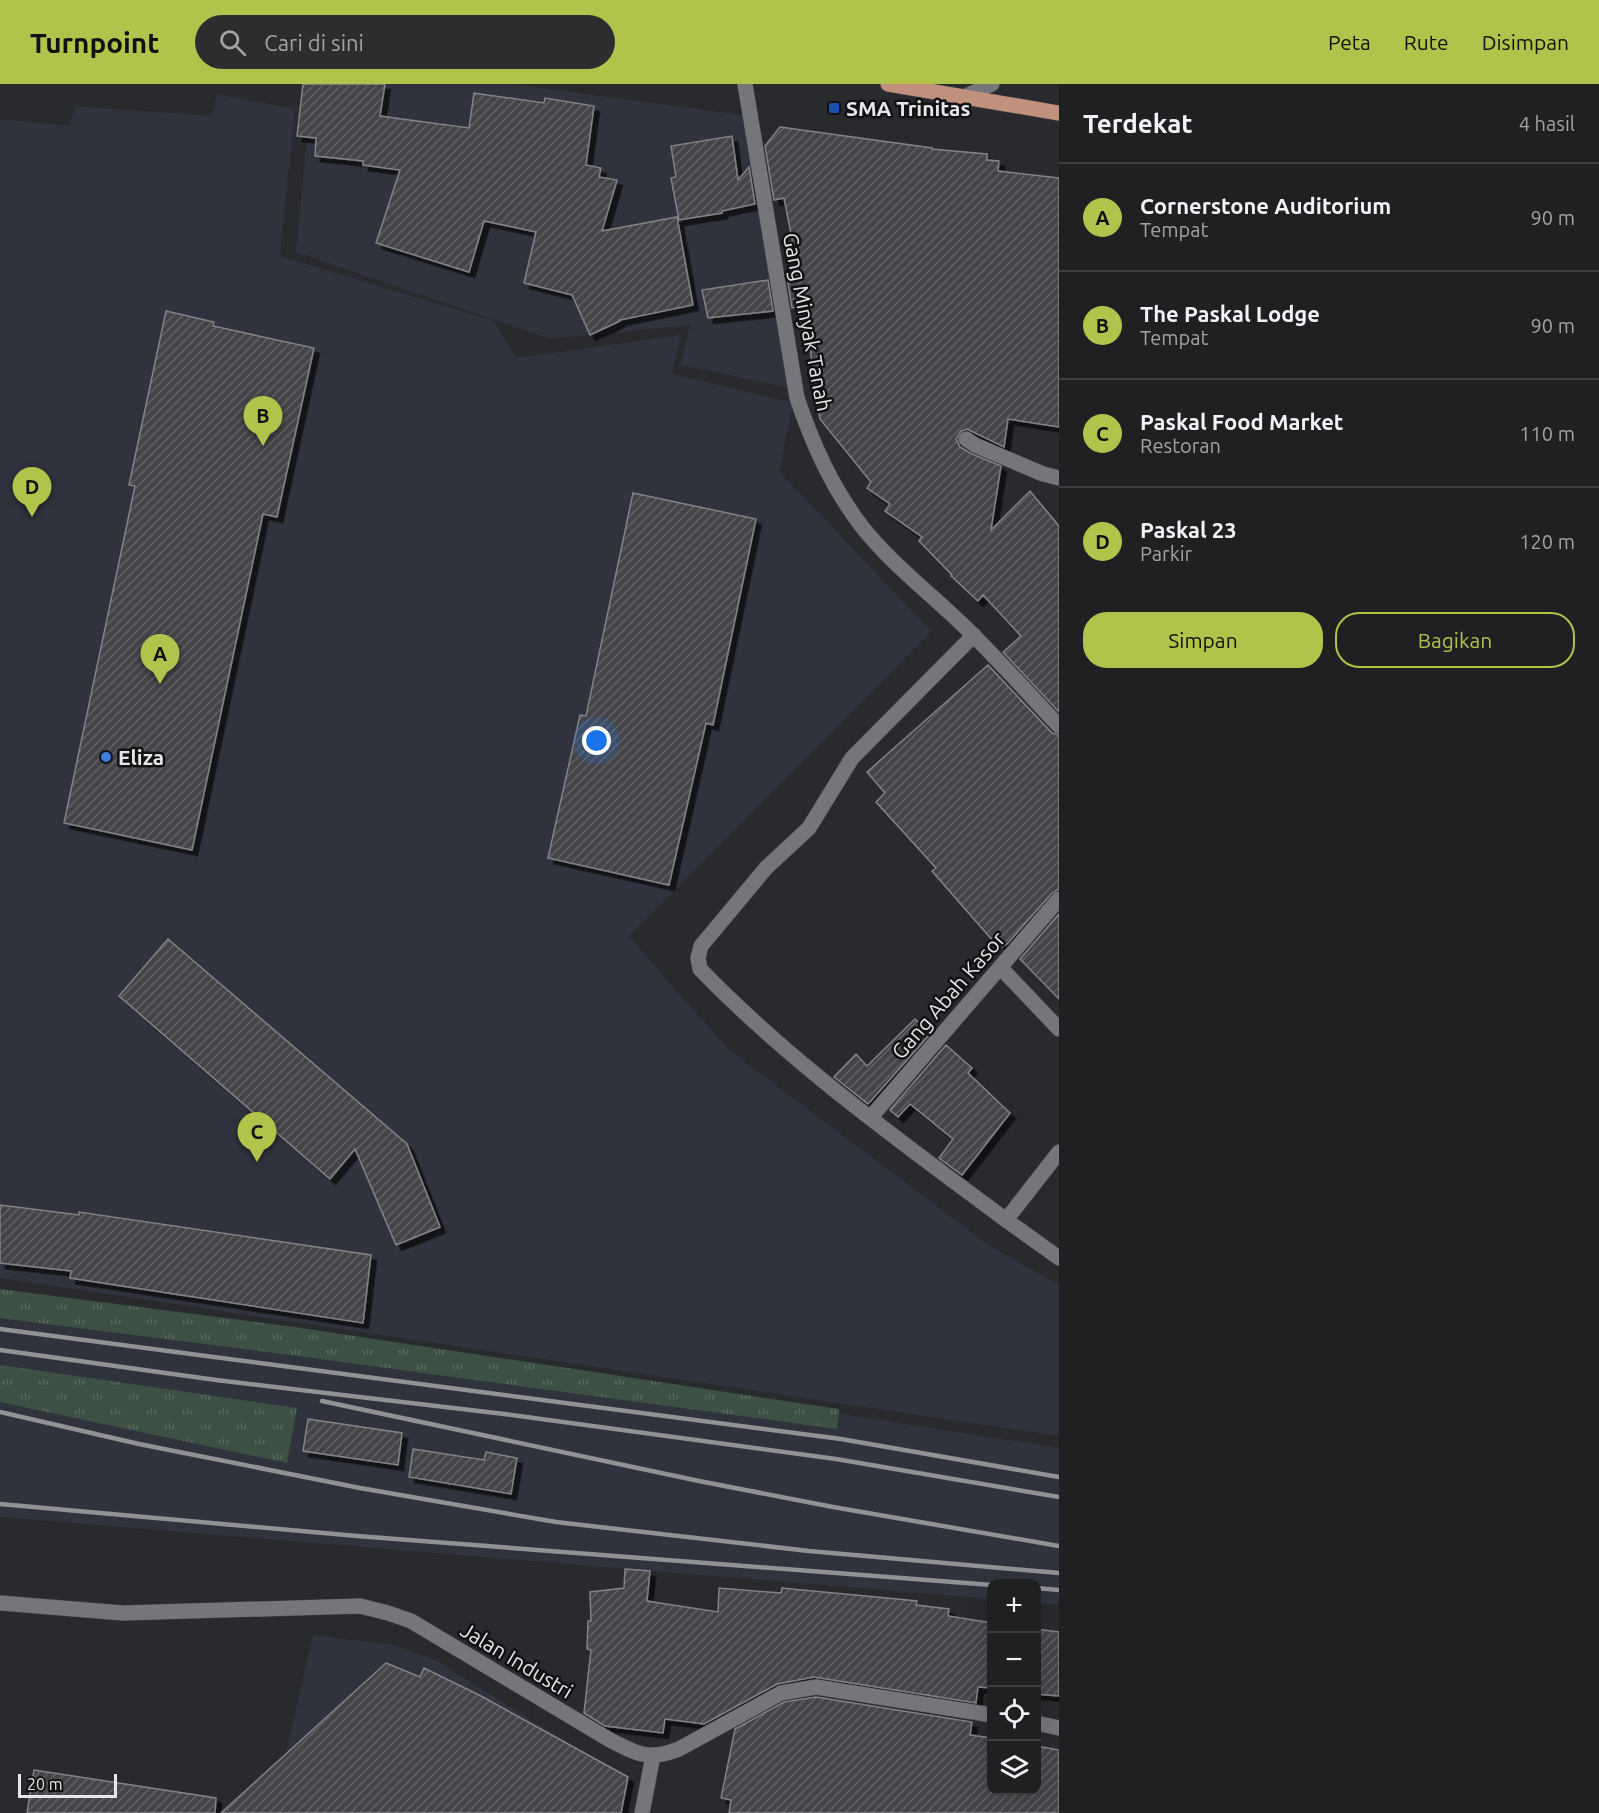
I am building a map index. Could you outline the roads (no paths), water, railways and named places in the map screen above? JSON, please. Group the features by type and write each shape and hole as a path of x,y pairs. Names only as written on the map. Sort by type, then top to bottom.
{"main road":[{"path":"888,84 1059,113"}],"street":[{"name":"Gang Minyak Tanah","path":"745,84 796,398 811,440 834,486 863,528 892,560 974,635 1059,726"},
{"path":"964,97 992,84"},
{"path":"966,439 984,450 1043,474 1059,478"},
{"path":"974,635 852,758 809,828 766,868 701,946 698,958 700,969 735,1005 870,1118 1059,1258"},
{"name":"Gang Abah Kasor","path":"870,1118 1059,899"},
{"path":"1000,967 1059,1029"},
{"path":"1006,1220 1059,1152"},
{"name":"Jalan Industri","path":"0,1603 123,1613 360,1606 388,1612 411,1621 610,1740 634,1752 653,1756"},
{"path":"642,1813 653,1756 664,1755 679,1749 781,1693 816,1687 987,1714"},
{"path":"1041,1724 1059,1728"}],"railway":[{"path":"0,1329 841,1439 1059,1477"},
{"path":"0,1350 216,1380 504,1414 836,1459 1059,1497"},
{"path":"322,1401 699,1481 1059,1546"},
{"path":"0,1412 139,1444 360,1488 556,1522 809,1551 1059,1573"},
{"path":"0,1504 357,1536 987,1585"},
{"path":"1041,1588 1059,1590"}],"place":[{"name":"SMA Trinitas","path":"834,108"},
{"name":"The Paskal Lodge","path":"263,446"},
{"name":"Paskal 23","path":"32,517"},
{"name":"Cornerstone Auditorium","path":"160,684"},
{"name":"Eliza","path":"106,757"},
{"name":"Paskal Food Market","path":"257,1162"}]}
